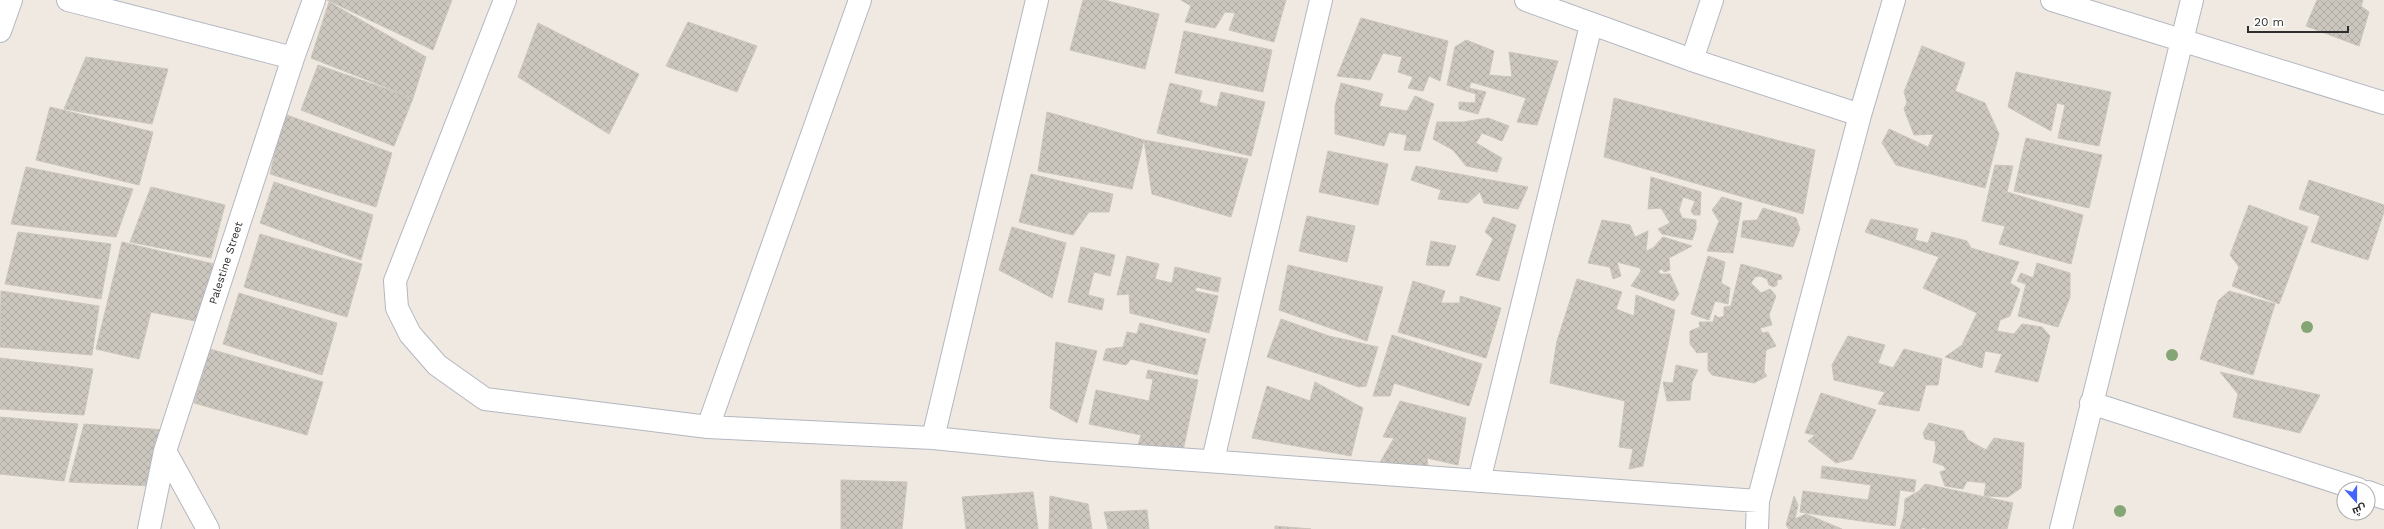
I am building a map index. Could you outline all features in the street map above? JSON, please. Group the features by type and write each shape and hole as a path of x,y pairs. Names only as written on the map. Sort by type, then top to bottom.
{"street":[{"path":"0,31 11,0"},
{"path":"68,0 292,58"},
{"name":"Palestine Street","path":"149,529 165,451 292,58 314,0"},
{"path":"505,0 395,281 398,308 410,334 437,365 485,399 708,426 933,438 1053,450 1213,460 1758,501"},
{"path":"708,426 860,0"},
{"path":"933,438 1037,0"},
{"path":"1213,460 1322,0"},
{"path":"1526,0 1591,25 1692,60 1860,115"},
{"path":"1692,60 1712,0"},
{"path":"1757,529 1758,501 1860,115 1894,0"},
{"path":"2052,0 2384,103"},
{"path":"2061,529 2180,40 2192,0"},
{"path":"1479,481 1591,25"},
{"path":"2091,403 2336,482"},
{"path":"165,451 208,529"}],"building":[{"path":"327,0 452,0 433,50"},
{"path":"1083,0 1104,0 1159,14 1145,69 1070,50"},
{"path":"1181,0 1286,0 1274,42 1229,30 1235,13 1225,12 1215,28 1185,22 1191,6"},
{"path":"2317,0 2363,0 2361,6 2369,12 2359,46 2306,26"},
{"path":"329,2 426,57 413,98 311,58"},
{"path":"1361,18 1448,41 1440,81 1429,76 1423,91 1408,88 1413,77 1398,72 1402,57 1383,53 1370,80 1337,76"},
{"path":"688,22 757,46 737,92 666,66"},
{"path":"538,23 639,74 609,134 518,77"},
{"path":"1184,31 1272,50 1263,92 1175,73"},
{"path":"1466,40 1494,51 1489,75 1512,77 1509,52 1558,61 1537,125 1517,122 1526,98 1471,82 1469,88 1486,92 1478,114 1459,109 1459,102 1475,103 1476,94 1447,85 1455,47"},
{"path":"1922,46 1965,63 1955,91 1985,103 1999,134 1985,188 1896,165 1882,143 1889,129 1928,147 1934,134 1914,135 1904,109 1907,102 1904,92"},
{"path":"86,57 168,69 152,124 64,109"},
{"path":"318,65 413,98 394,146 301,110"},
{"path":"2016,72 2111,92 2099,146 2058,138 2065,105 2057,103 2051,131 2008,107"},
{"path":"1170,83 1202,91 1199,102 1217,107 1221,92 1265,102 1251,156 1157,133"},
{"path":"1341,83 1383,94 1379,106 1407,111 1415,96 1434,104 1420,151 1404,150 1407,135 1389,132 1384,146 1335,134 1335,106"},
{"path":"1614,98 1815,150 1803,214 1604,157"},
{"path":"50,107 153,132 139,185 36,160"},
{"path":"1047,112 1144,140 1132,189 1038,171"},
{"path":"284,114 392,153 376,207 270,174"},
{"path":"1488,118 1509,126 1502,141 1482,133 1476,143 1502,158 1497,172 1466,166 1453,150 1433,139 1437,122 1463,122"},
{"path":"2026,138 2102,155 2089,208 2014,191"},
{"path":"1144,140 1248,159 1231,217 1152,194"},
{"path":"1328,151 1388,164 1378,205 1319,192"},
{"path":"1995,165 2013,166 2007,192 2083,215 2071,264 1999,244 2005,226 1982,221"},
{"path":"1416,166 1528,187 1518,209 1484,203 1480,192 1468,203 1438,199 1441,190 1411,180"},
{"path":"26,167 133,189 116,237 11,224"},
{"path":"1031,174 1113,194 1109,212 1089,212 1073,235 1019,222"},
{"path":"1651,177 1701,192 1700,215 1694,215 1691,211 1695,201 1683,197 1679,210 1682,218 1696,220 1696,229 1692,240 1662,234 1658,229 1670,223 1661,208 1648,209"},
{"path":"2309,180 2384,205 2384,212 2368,260 2311,242 2320,216 2299,209"},
{"path":"274,182 373,215 361,260 260,223"},
{"path":"151,187 225,205 211,258 130,242"},
{"path":"1722,197 1742,203 1733,253 1707,251 1719,221 1712,210"},
{"path":"2249,205 2308,227 2279,304 2232,286 2239,267 2230,255"},
{"path":"1763,208 1796,218 1800,229 1793,247 1741,237 1743,221 1757,220"},
{"path":"1307,216 1355,226 1347,262 1299,251"},
{"path":"1493,217 1516,225 1499,281 1476,275 1493,239 1485,232"},
{"path":"1871,219 1918,229 1915,240 1928,243 1932,232 1967,241 1971,248 2019,262 2010,283 2020,289 2010,316 2000,320 1997,331 2014,334 2022,324 2042,327 2050,336 2038,382 1995,372 2002,354 1985,351 1982,368 1945,357 1962,345 1977,313 1923,288 1939,257 1865,232"},
{"path":"1602,220 1630,225 1635,237 1648,231 1646,251 1653,248 1663,237 1692,246 1669,258 1670,270 1664,272 1662,269 1658,271 1660,274 1670,274 1679,294 1674,301 1631,286 1641,271 1640,268 1617,262 1621,276 1613,279 1610,267 1588,263"},
{"path":"1012,227 1066,243 1052,298 999,270"},
{"path":"18,232 111,244 101,299 5,284"},
{"path":"260,234 362,264 347,317 244,287"},
{"path":"1431,241 1456,246 1449,266 1426,265"},
{"path":"122,242 218,265 200,322 151,312 139,359 96,349"},
{"path":"1081,247 1115,255 1110,276 1094,272 1088,295 1104,299 1102,310 1068,302"},
{"path":"1127,256 1159,264 1155,279 1172,283 1175,267 1221,278 1218,292 1196,287 1195,291 1218,296 1209,333 1130,313 1129,294 1117,295"},
{"path":"1708,256 1725,262 1721,283 1730,288 1728,304 1715,301 1709,320 1691,314"},
{"path":"2037,263 2070,273 2070,297 2058,327 2018,316 2026,284 2017,281 2021,273 2033,278"},
{"path":"1741,264 1781,275 1782,279 1777,280 1777,285 1774,287 1769,285 1767,279 1760,276 1755,277 1751,283 1761,293 1770,289 1776,296 1769,315 1772,325 1760,328 1762,333 1768,332 1776,346 1766,350 1764,372 1767,376 1754,383 1712,375 1708,370 1708,352 1697,353 1690,344 1690,331 1700,327 1699,322 1713,322 1715,315 1719,318 1724,316 1724,307 1731,306"},
{"path":"1288,265 1383,287 1367,341 1279,310"},
{"path":"1577,279 1622,292 1616,309 1634,316 1636,295 1675,310 1643,466 1629,469 1633,449 1619,447 1625,401 1550,383 1557,341"},
{"path":"1413,281 1445,291 1441,303 1460,303 1460,296 1501,308 1486,358 1398,332"},
{"path":"1,291 99,306 92,355 0,347"},
{"path":"2229,291 2275,304 2253,375 2200,359 2218,301"},
{"path":"239,293 337,323 322,375 223,344"},
{"path":"1281,319 1329,336 1378,347 1366,386 1359,387 1267,357"},
{"path":"1140,323 1206,339 1197,375 1131,359 1126,365 1103,360 1106,349 1123,347 1127,332 1137,334"},
{"path":"1392,335 1482,364 1469,406 1394,383 1390,396 1373,396"},
{"path":"1848,336 1885,345 1878,363 1893,368 1904,349 1942,359 1938,385 1926,385 1919,411 1878,404 1885,392 1834,380 1832,365"},
{"path":"1056,342 1097,351 1077,423 1050,408"},
{"path":"210,349 323,382 307,435 194,403"},
{"path":"0,358 93,369 84,415 0,409"},
{"path":"1676,365 1698,370 1692,382 1690,400 1667,401 1663,382 1673,383"},
{"path":"1148,370 1198,380 1182,455 1138,445 1141,435 1089,424 1096,390 1149,401 1153,379 1146,378"},
{"path":"2220,372 2320,395 2300,433 2233,417 2238,394"},
{"path":"1315,382 1363,408 1351,456 1252,438 1267,386 1310,401"},
{"path":"1821,393 1876,410 1852,459 1836,463 1808,441 1815,435 1805,433"},
{"path":"1400,401 1466,418 1458,465 1427,458 1428,467 1379,464 1394,438 1383,437"},
{"path":"0,417 78,424 64,481 0,474"},
{"path":"1929,423 1963,431 1968,440 1986,450 1994,438 2024,443 2021,488 2008,497 1984,496 1986,483 1967,481 1963,489 1945,486 1940,472 1946,470 1944,466 1933,462 1936,448 1935,441 1925,439 1923,433"},
{"path":"84,424 165,430 153,486 69,482"},
{"path":"1822,466 1916,480 1914,492 1900,490 1895,526 1800,512 1803,491 1868,500 1871,485 1821,478"},
{"path":"841,480 907,482 902,529 841,529"},
{"path":"1925,484 2013,503 2007,529 1927,529 1922,527 1922,529 1900,529 1904,515 1905,499 1919,491"},
{"path":"1033,492 1038,529 966,529 962,497"},
{"path":"1050,496 1088,504 1092,529 1049,529"},
{"path":"1794,496 1798,505 1795,519 1806,514 1842,529 1789,529 1786,525"},
{"path":"1147,510 1149,529 1108,529 1104,512"},
{"path":"1275,526 1311,529 1275,529"}]}
